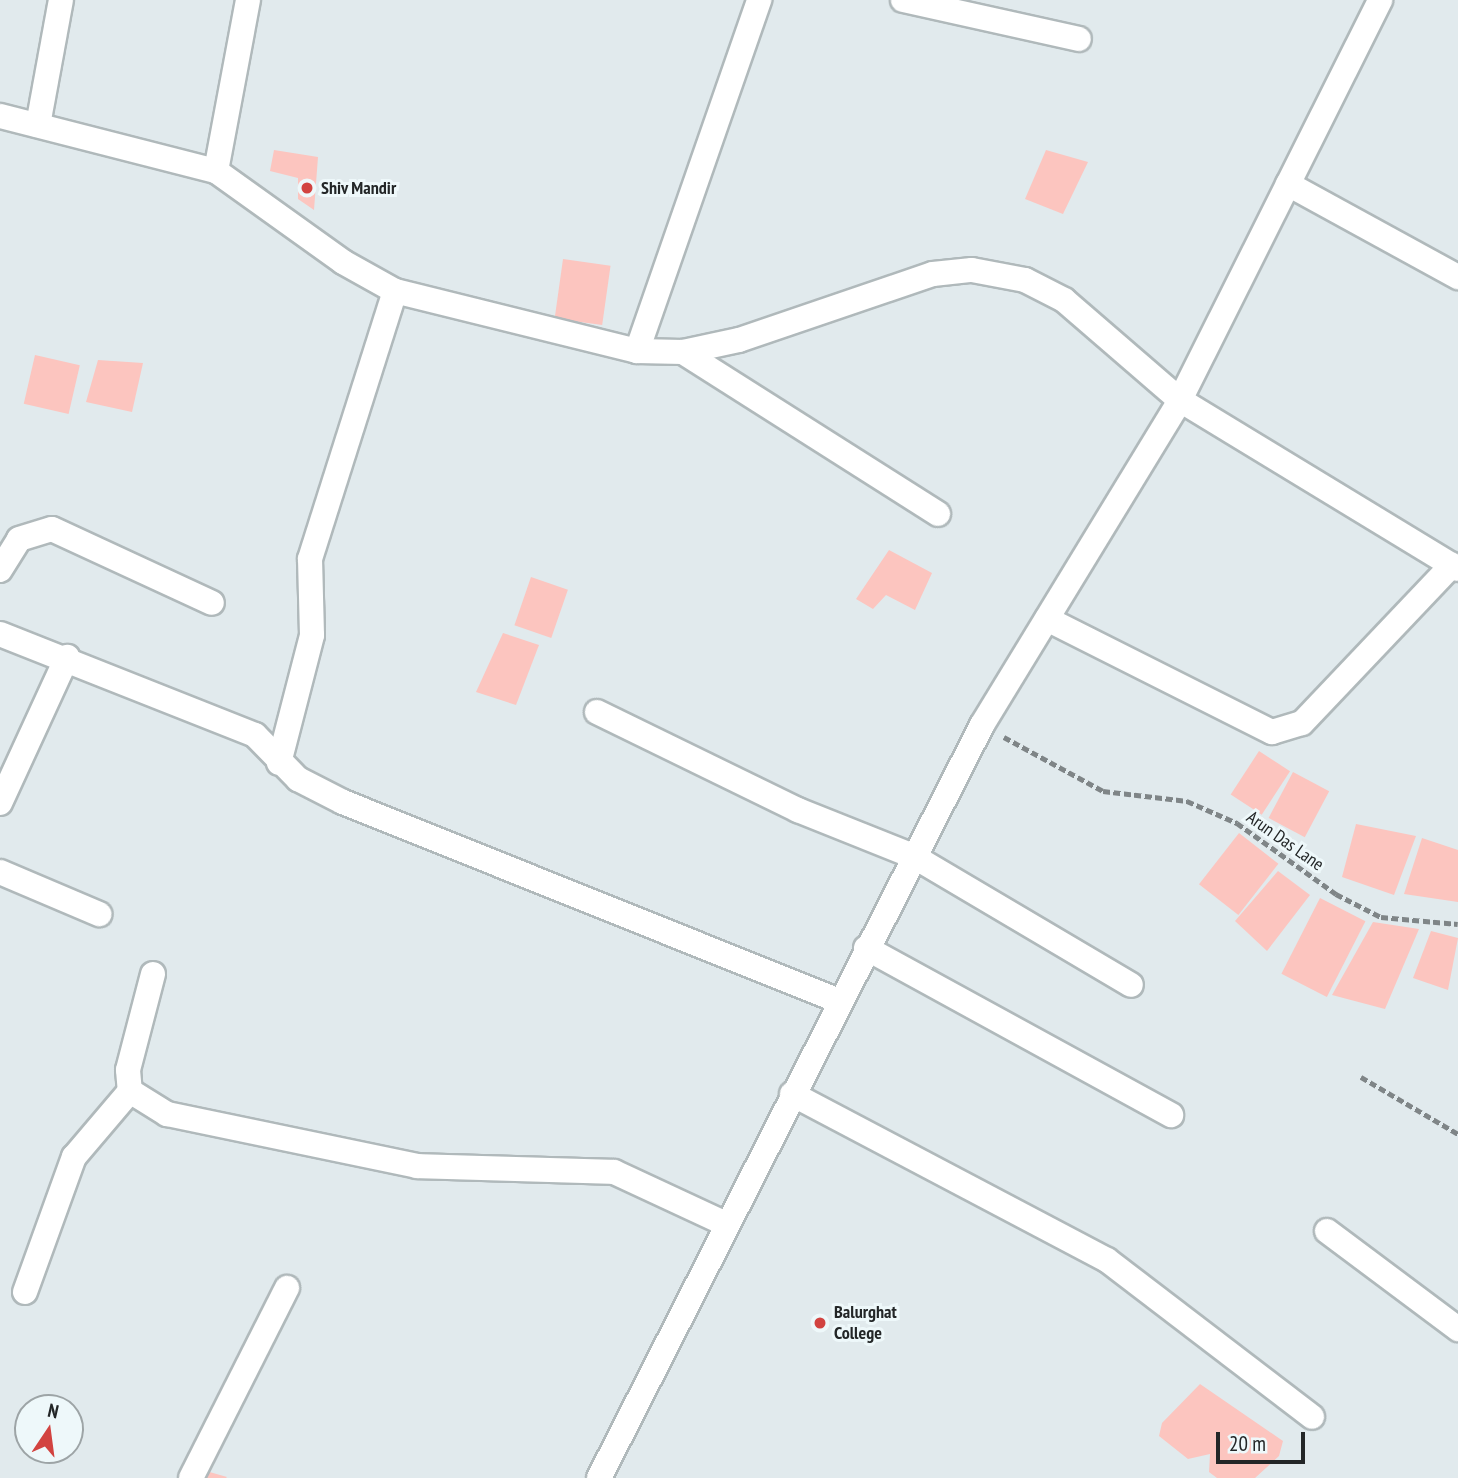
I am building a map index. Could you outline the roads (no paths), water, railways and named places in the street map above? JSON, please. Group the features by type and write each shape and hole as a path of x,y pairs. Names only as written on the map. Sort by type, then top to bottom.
{"street":[{"path":"38,125 61,0"},
{"path":"216,171 248,0"},
{"path":"637,351 759,0"},
{"path":"903,0 1079,38"},
{"path":"599,1478 839,1000 982,725 1180,400 1380,0"},
{"path":"0,116 216,171 343,262 395,290 637,351 683,352 739,340 933,274 972,270 1025,280 1064,300 1180,400 1455,567 1302,723 1272,732 1047,619"},
{"path":"1288,184 1458,277"},
{"path":"279,764 312,635 310,559 395,290"},
{"path":"683,352 938,514"},
{"path":"0,570 19,539 52,529 212,603"},
{"path":"0,634 67,657 255,735 279,764 343,802 839,1000"},
{"path":"0,803 67,657"},
{"path":"597,712 798,810 913,856 1131,985"},
{"path":"0,872 99,914"},
{"path":"866,948 1171,1115"},
{"path":"25,1292 74,1157 130,1091 128,1069 153,974"},
{"path":"130,1091 167,1114 417,1167 614,1172 726,1224"},
{"path":"792,1094 1107,1260 1312,1417"},
{"path":"1327,1231 1458,1329"},
{"path":"191,1478 287,1288"}],"place":[{"name":"Shiv Mandir","path":"307,188"},
{"name":"Balurghat College","path":"820,1323"}]}
